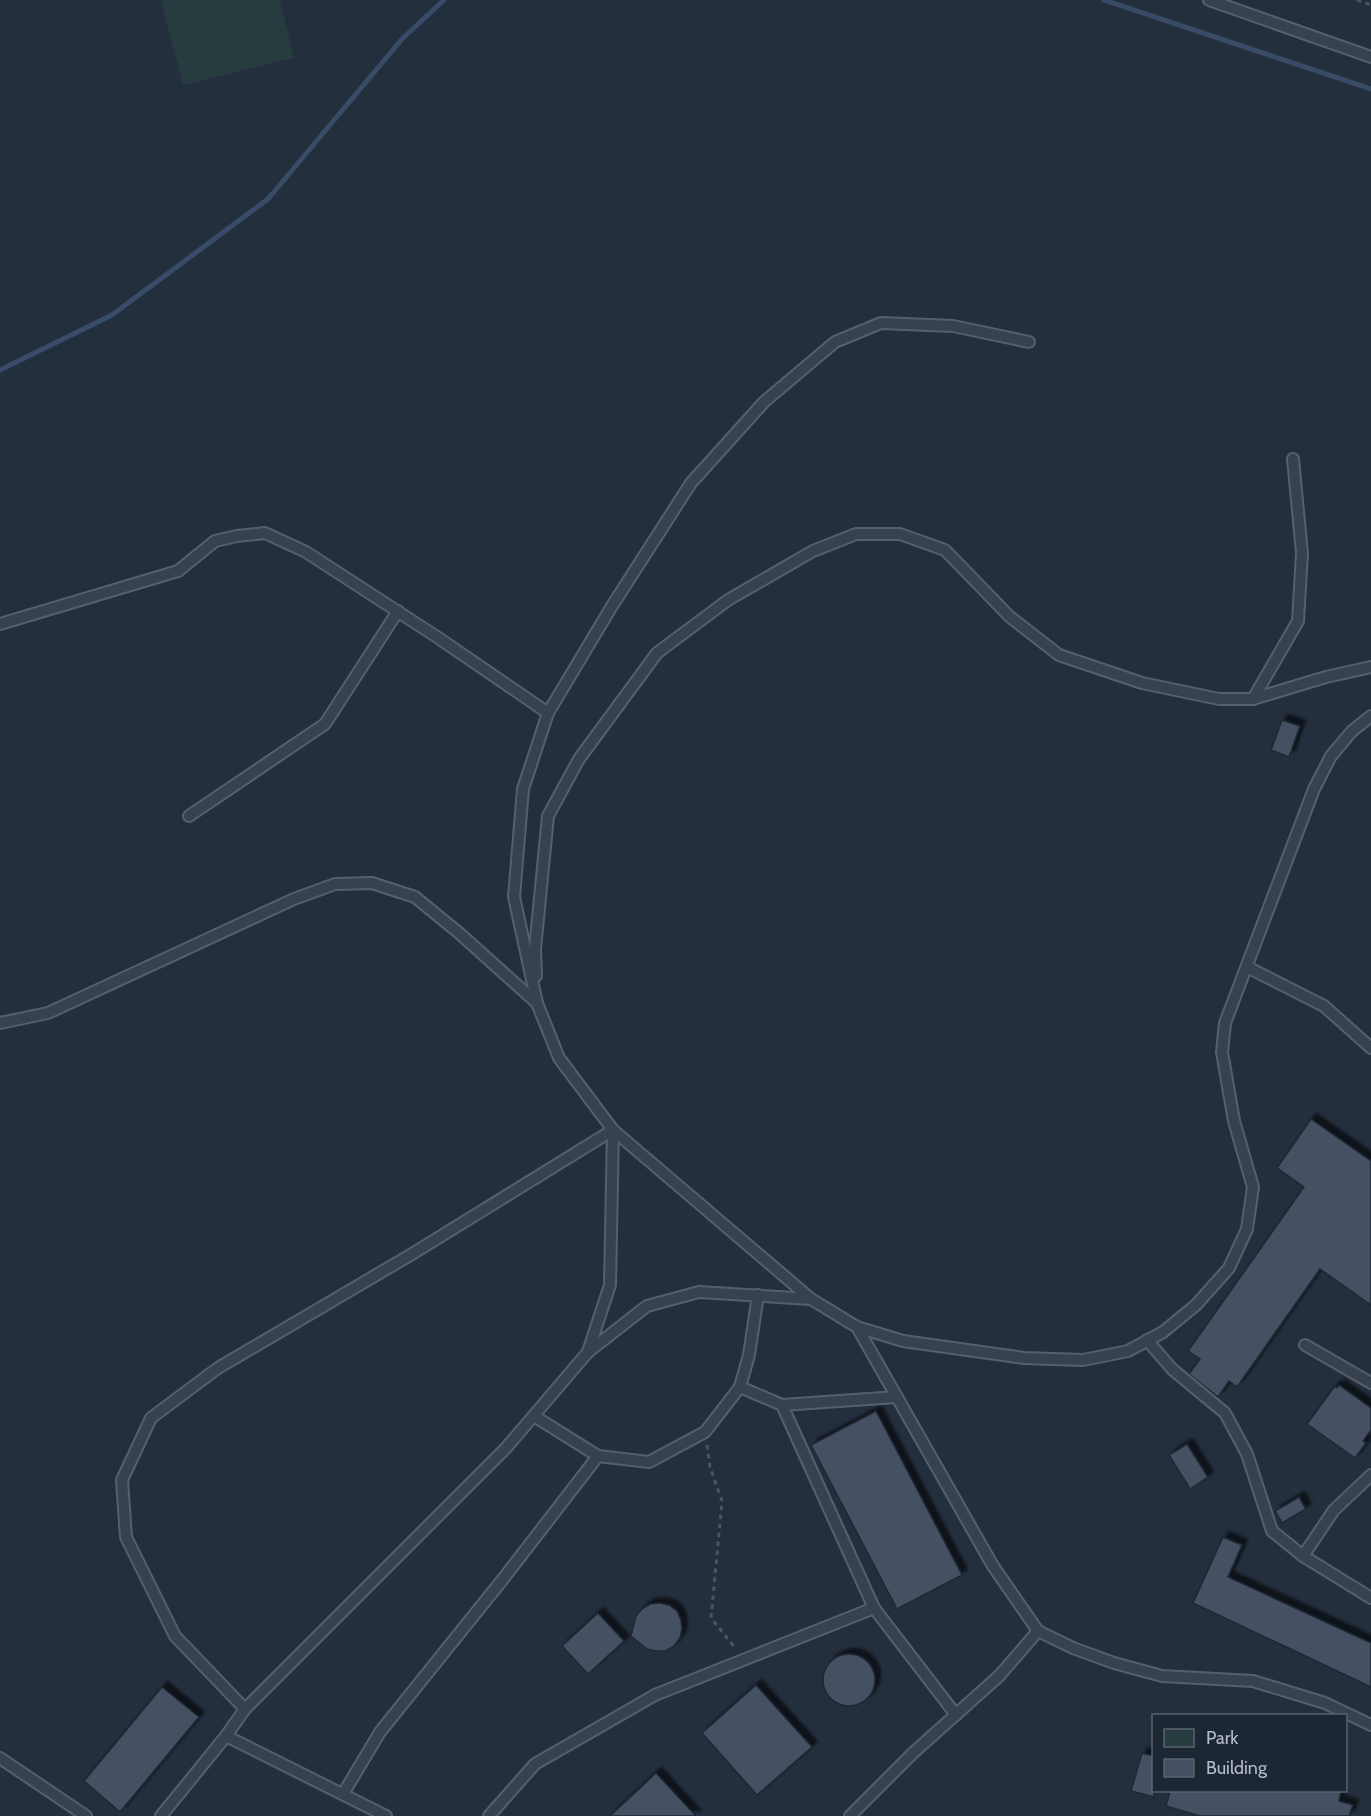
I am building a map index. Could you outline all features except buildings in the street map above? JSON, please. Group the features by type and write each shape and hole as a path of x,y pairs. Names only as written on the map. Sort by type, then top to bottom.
{"lane":[{"path":"1209,0 1371,57"},
{"path":"1029,342 952,326 880,323 835,342 764,402 690,483 548,713 523,789 514,897 537,1003 559,1058 613,1130 811,1299 857,1327 903,1341 1024,1359 1083,1360 1128,1351 1163,1332 1196,1305 1229,1268 1247,1229 1253,1187 1234,1121 1222,1052 1225,1023 1314,789 1331,756 1353,731 1371,716"},
{"path":"1253,699 1298,621 1302,553 1293,459"},
{"path":"0,624 178,571 215,541 266,533 306,552 398,611 548,713"},
{"path":"537,1003 535,949 548,816 579,759 657,653 728,600 813,551 856,534 900,534 945,550 1010,617 1059,655 1142,683 1219,699 1253,699 1326,677 1371,667"},
{"path":"189,816 325,724 398,611"},
{"path":"0,1023 48,1013 294,898 335,884 354,883 372,883 415,897 537,1003"},
{"path":"1246,967 1324,1006 1371,1048"},
{"path":"588,1352 610,1285 613,1130"},
{"path":"245,1709 176,1636 126,1536 122,1480 151,1418 218,1368 412,1254 613,1130"},
{"path":"161,1816 245,1709 506,1448 588,1352 647,1306 699,1292 811,1299"},
{"path":"534,1416 598,1456 649,1462 705,1432 740,1387 749,1355 758,1295"},
{"path":"857,1327 993,1566 1038,1631 1073,1648 1114,1663 1162,1676 1253,1681 1326,1703 1371,1725"},
{"path":"1147,1340 1172,1369 1225,1413 1247,1454 1272,1531 1303,1556 1371,1598"},
{"path":"1305,1345 1371,1383"},
{"path":"740,1387 782,1405 897,1397"},
{"path":"782,1405 874,1608 956,1715"},
{"path":"343,1794 380,1732 598,1456"},
{"path":"1303,1556 1334,1510 1371,1475"},
{"path":"489,1816 536,1764 655,1695 874,1608"},
{"path":"850,1816 913,1753 999,1676 1038,1631"},
{"path":"225,1736 386,1816"},
{"path":"0,1758 86,1816"}],"path":[{"path":"1357,0 1371,5"},
{"path":"705,1432 710,1467 722,1501 711,1618 744,1659"}],"green space":[{"path":"161,0 280,0 294,58 183,85"}],"waterway":[{"path":"0,370 112,315 268,199 402,39 444,0"},
{"path":"1104,0 1371,89"}]}
